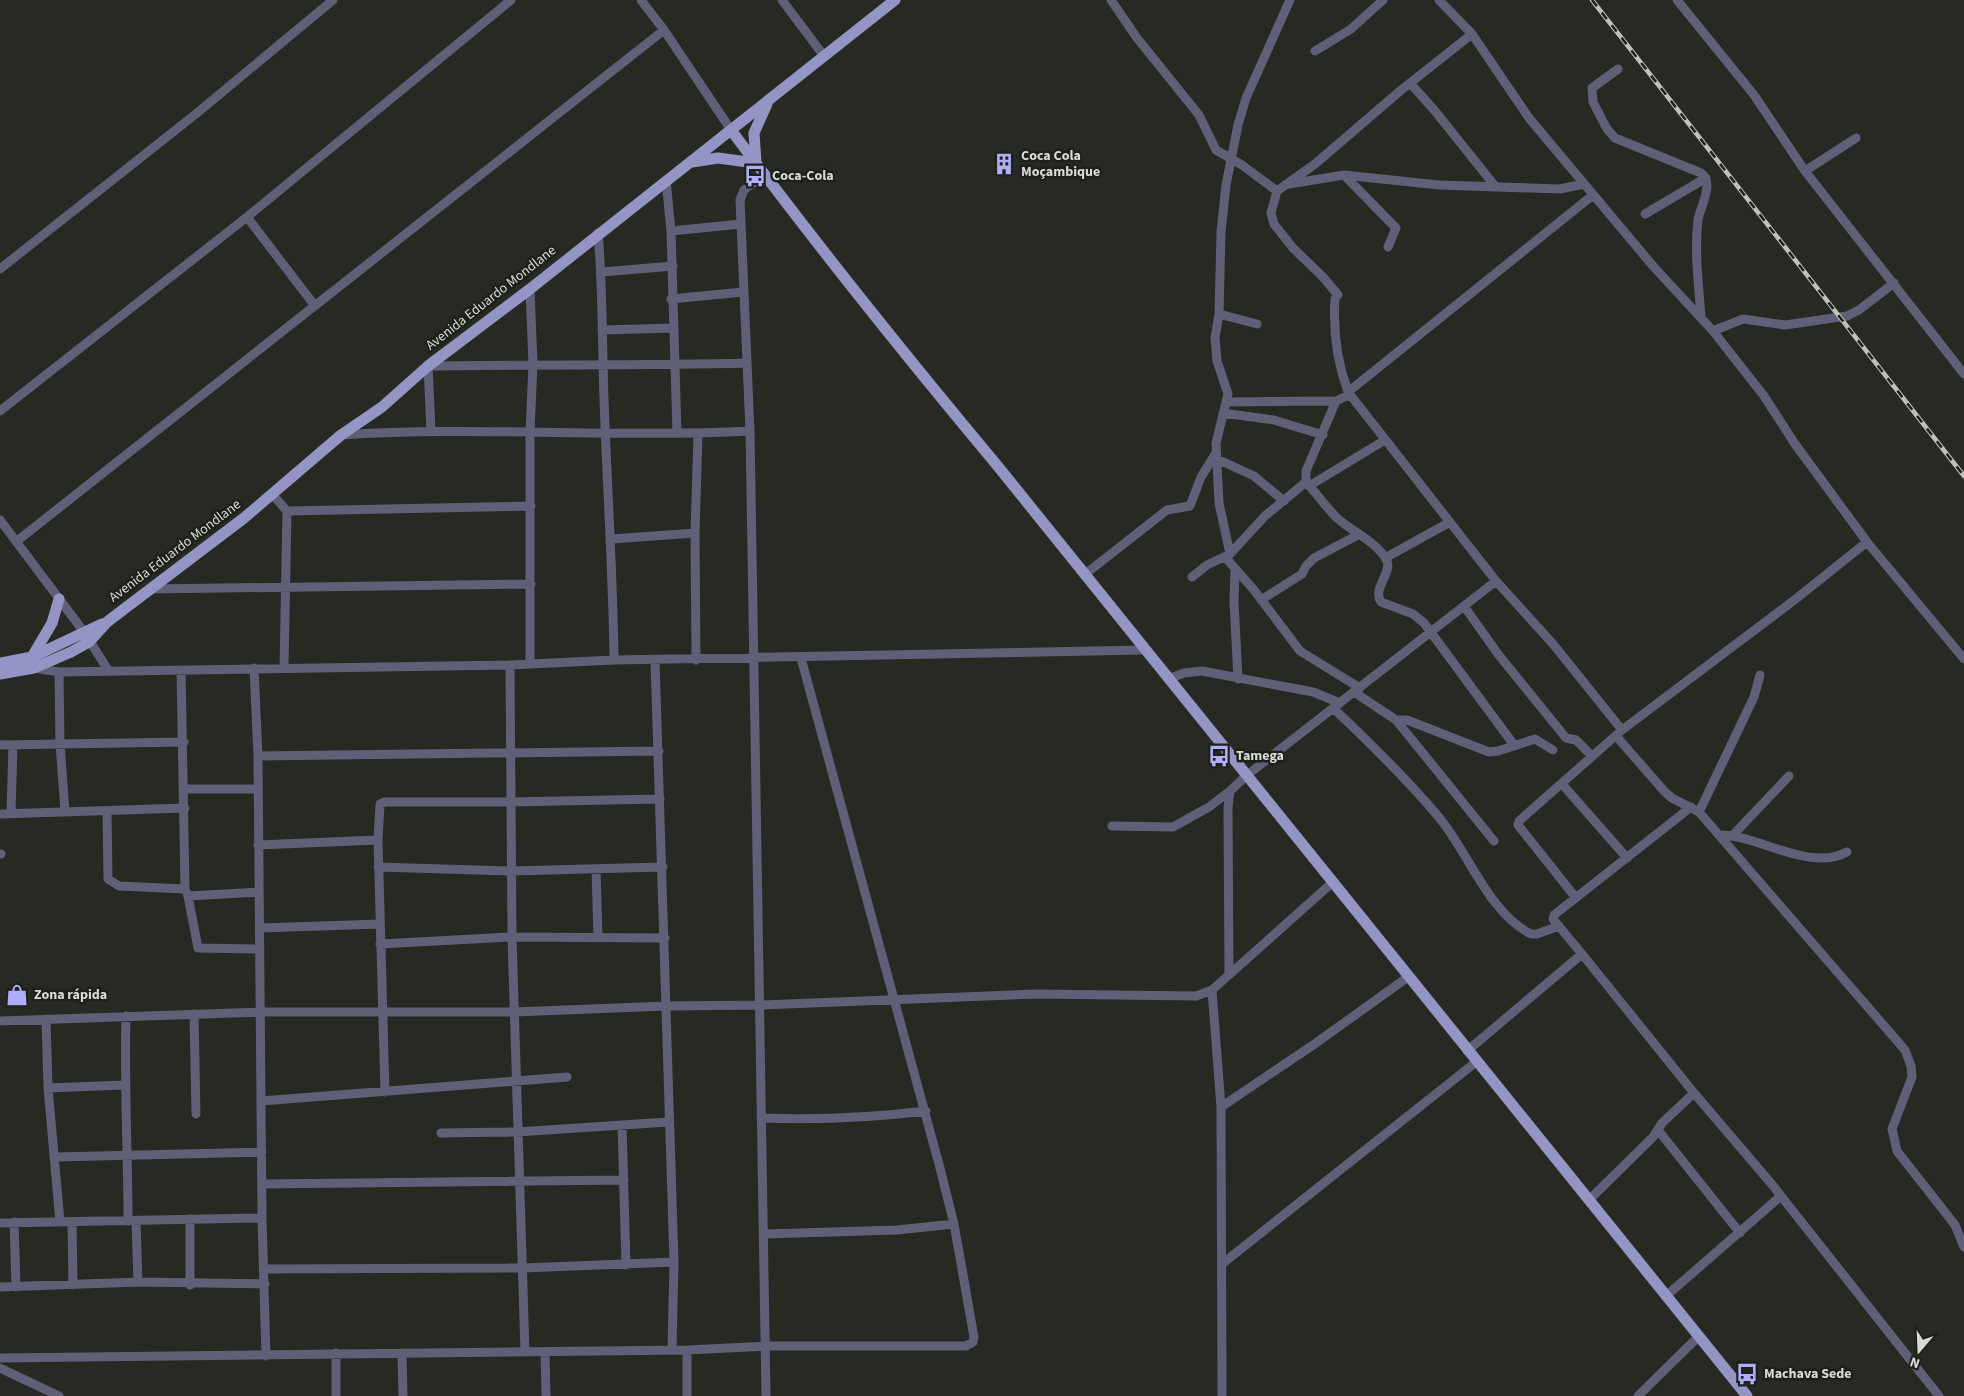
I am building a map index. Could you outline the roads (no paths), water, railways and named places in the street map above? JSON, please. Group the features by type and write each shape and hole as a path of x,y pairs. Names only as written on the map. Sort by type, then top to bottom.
{"main road":[{"name":"Avenida Eduardo Mondlane","path":"0,674 33,663 86,637 107,622 272,494 341,435 382,407 428,366 530,289 598,233 767,102 894,0"},
{"path":"756,164 753,145 754,133 767,102"},
{"path":"731,130 902,352 1748,1396"},
{"path":"690,162 718,158 756,164"},
{"path":"33,663 52,623 59,599"},
{"name":"Avenida Eduardo Mondlane","path":"0,664 33,663"}],"street":[{"path":"0,268 197,113 333,0"},
{"path":"0,411 246,217 511,0"},
{"path":"641,0 664,30 731,130"},
{"path":"782,0 824,56"},
{"path":"1111,0 1137,38 1199,115 1216,150 1280,188 1344,175 1439,184 1560,189 1584,184"},
{"path":"1315,51 1351,29 1383,0"},
{"path":"1440,0 1472,34 1529,118 1653,266 1713,331 1764,396 1795,444 1867,542 1960,647 1964,659"},
{"path":"1676,0 1754,95 1805,171 1964,374"},
{"path":"1286,1 1246,98 1231,158 1221,232 1219,314 1215,350 1226,385 1226,402 1218,428 1216,456 1219,503 1227,555 1235,570 1261,600 1300,651 1357,690 1396,720 1494,841"},
{"path":"17,541 664,30"},
{"path":"1472,34 1410,83 1328,154 1280,188 1271,213 1274,224 1293,248 1323,277 1337,297 1334,319 1336,342 1341,372 1349,393 1496,582 1553,644 1665,792 1700,812 1796,926 1905,1050 1911,1066 1912,1077 1892,1129 1897,1151 1955,1225 1964,1247"},
{"path":"1618,69 1592,88 1593,102 1607,129 1624,143 1654,153 1701,173 1706,178 1707,186 1698,222 1698,272 1701,318"},
{"path":"1410,83 1435,111 1494,186"},
{"path":"1805,171 1856,138"},
{"path":"764,175 744,190 740,200 750,431 752,659 761,1006 766,1396"},
{"path":"1344,175 1396,228 1388,247"},
{"path":"1645,214 1706,178"},
{"path":"666,180 673,266 672,299 676,433"},
{"path":"1226,402 1336,401 1349,393 1593,195"},
{"path":"246,217 315,306"},
{"path":"671,232 741,224"},
{"path":"598,233 602,272 605,432 612,539 614,660"},
{"path":"602,272 673,266"},
{"path":"1713,331 1743,319 1785,325 1847,316 1859,310 1894,283"},
{"path":"530,289 533,364 530,432 530,664"},
{"path":"672,299 743,292"},
{"path":"1219,314 1257,324"},
{"path":"602,330 674,328"},
{"path":"431,430 428,366 533,364 603,366 747,363"},
{"path":"1336,401 1306,471 1308,484 1338,518 1358,535 1373,544 1384,558 1388,566 1379,598 1387,605 1413,614 1431,631 1514,745"},
{"path":"1223,413 1274,420 1322,435"},
{"path":"341,435 431,430 698,434 750,431"},
{"path":"696,660 695,533 698,434"},
{"path":"1192,577 1207,565 1227,555 1284,501 1308,484 1385,440"},
{"path":"1084,575 1167,510 1190,506 1202,477 1216,456"},
{"path":"1216,456 1254,476 1284,501"},
{"path":"272,494 287,510 284,667"},
{"path":"287,510 531,506"},
{"path":"0,520 59,599 108,670"},
{"path":"1384,558 1450,522"},
{"path":"612,539 695,533"},
{"path":"1261,600 1302,574 1306,566 1314,558 1358,535"},
{"path":"1576,898 1518,825 1520,821 1619,733 1798,598 1867,542"},
{"path":"1235,570 1234,602 1238,679"},
{"path":"1112,826 1173,827 1209,807 1246,776 1496,582"},
{"path":"150,589 531,584"},
{"path":"1464,606 1498,654 1566,738 1576,740 1592,756"},
{"path":"33,663 59,672 284,667 510,665 614,660 655,661 1144,650"},
{"path":"0,1358 687,1350 766,1346 966,1346 973,1342 974,1337 954,1224 926,1111 893,1000 801,658"},
{"path":"655,661 665,938 668,1122 674,1262 672,1350"},
{"path":"510,665 512,937 525,1352"},
{"path":"254,668 258,756 262,1218 266,1356"},
{"path":"181,670 186,893 198,948 260,949"},
{"path":"1168,679 1193,671 1313,692 1336,706 1438,815 1459,844 1472,869 1497,905 1530,934 1537,934 1559,926"},
{"path":"59,672 60,744 65,811"},
{"path":"1700,812 1754,697 1760,675"},
{"path":"1396,720 1407,720 1490,752 1498,752 1535,739 1553,750"},
{"path":"0,745 184,742"},
{"path":"11,814 13,745"},
{"path":"258,756 510,755 659,752"},
{"path":"1733,835 1788,776"},
{"path":"1562,784 1627,858"},
{"path":"185,789 257,789"},
{"path":"1229,975 1228,808 1230,791"},
{"path":"385,1092 378,866 380,804 385,802 660,799"},
{"path":"1691,807 1552,917 1694,1093 1781,1196 1939,1396"},
{"path":"0,814 185,808"},
{"path":"107,811 108,879 112,883 120,886 186,893 259,892"},
{"path":"1720,835 1733,835 1784,851 1812,857 1836,858 1847,852"},
{"path":"258,845 378,840"},
{"path":"378,866 511,871 662,867"},
{"path":"596,869 598,938"},
{"path":"0,1022 260,1012 514,1012 666,1006 761,1006 1036,994 1196,996 1212,990 1333,882"},
{"path":"260,928 380,924"},
{"path":"380,944 512,937 665,938"},
{"path":"1467,1051 1582,954"},
{"path":"1221,1107 1316,1043 1408,977"},
{"path":"1212,990 1221,1107 1222,1396"},
{"path":"194,1014 196,1114"},
{"path":"126,1016 124,1086 132,1221 138,1282"},
{"path":"46,1019 48,1088 56,1157 60,1222"},
{"path":"1222,1264 1476,1062"},
{"path":"261,1101 567,1077"},
{"path":"48,1088 124,1086"},
{"path":"1590,1199 1653,1137 1662,1123 1694,1093"},
{"path":"761,1118 833,1120 875,1118 926,1111"},
{"path":"441,1133 518,1132 668,1122"},
{"path":"622,1125 626,1265"},
{"path":"1658,1130 1740,1232"},
{"path":"56,1157 262,1152"},
{"path":"263,1184 624,1180"},
{"path":"1666,1296 1781,1196"},
{"path":"0,1223 262,1218"},
{"path":"190,1219 190,1284"},
{"path":"14,1222 16,1287"},
{"path":"72,1222 73,1285"},
{"path":"765,1234 897,1230 954,1224"},
{"path":"264,1269 523,1268 674,1262"},
{"path":"0,1287 138,1282 265,1284"},
{"path":"1638,1396 1699,1336"},
{"path":"687,1350 687,1396"},
{"path":"545,1352 546,1396"},
{"path":"336,1353 336,1396"},
{"path":"402,1353 403,1396"},
{"path":"0,1368 59,1396"}],"railway":[{"path":"1592,0 1964,476"}],"place":[{"name":"Coca Cola Moçambique","path":"1004,164"},
{"name":"Coca-Cola","path":"755,176"},
{"name":"Tamega","path":"1219,756"},
{"name":"Zona rápida","path":"17,995"},
{"name":"Machava Sede","path":"1747,1374"}]}
